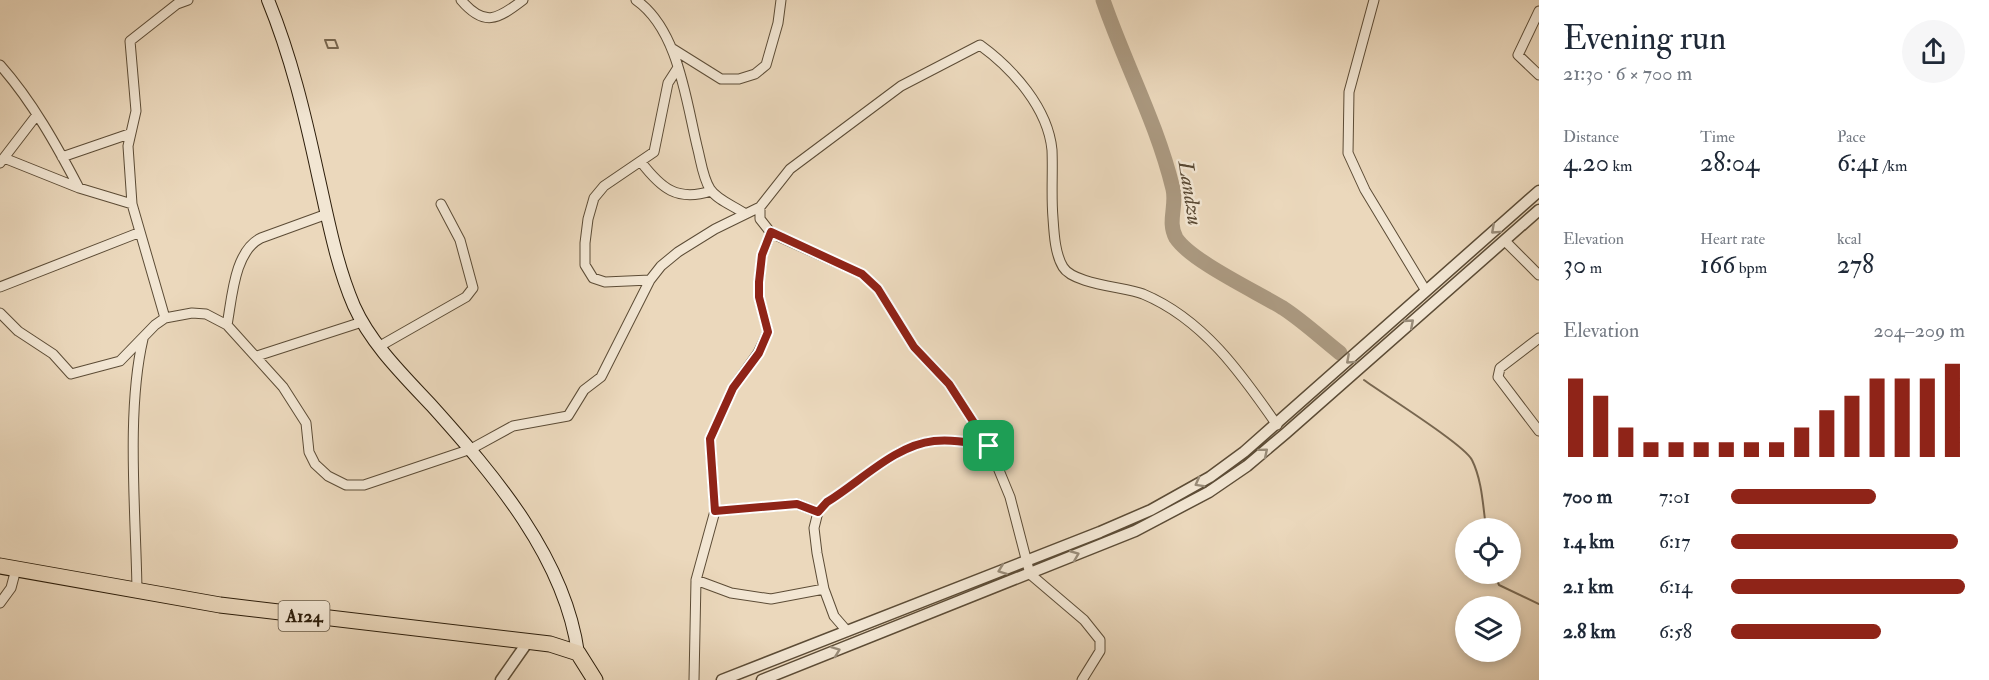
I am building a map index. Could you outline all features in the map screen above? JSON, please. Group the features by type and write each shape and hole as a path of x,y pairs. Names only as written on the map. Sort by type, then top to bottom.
{"highway":[{"name":"A124","path":"0,566 220,605 550,644 578,653"},
{"path":"578,653 595,680"}],"main road":[{"path":"268,0 300,96 345,282 363,322 380,346 507,493 562,596 575,629 578,653"}],"street":[{"path":"165,318 138,233 132,204 129,134 136,111 130,40 177,4 188,0"},
{"path":"462,0 472,12 480,18 487,19 523,0"},
{"path":"636,0 648,8 660,23 673,49 711,191 744,213"},
{"path":"673,49 722,79 739,79 755,74 766,65 778,23 780,0"},
{"path":"1374,0 1349,92 1348,153 1365,190 1426,291"},
{"path":"1539,11 1518,55 1522,62 1539,75"},
{"path":"0,313 18,331 53,354 71,374 120,361 165,318 199,314 214,318 227,325 283,387 306,423 309,452 315,464 328,476 346,485 364,485 471,449 513,426 568,416 584,390 601,377 650,280 661,266 678,252 744,213 760,207 790,169 901,86 980,45 1020,83 1044,116 1052,149 1055,236 1063,268 1069,273 1100,284 1127,288 1155,300 1208,336 1240,372 1277,425"},
{"path":"0,65 62,156 79,188"},
{"path":"650,280 605,282 593,278 585,265 588,219 594,198 604,186 654,152 665,94 677,69"},
{"path":"36,116 2,161 132,204"},
{"path":"62,156 129,134"},
{"path":"641,162 656,181 671,191 688,195 711,191"},
{"path":"722,680 1151,510 1210,477 1277,425 1539,191"},
{"path":"380,346 466,297 473,288 460,240 441,204"},
{"path":"760,207 760,219 771,232 862,274 878,289 914,347 949,384 989,446 1010,497 1030,574 1084,620 1100,640 1097,658 1082,680"},
{"path":"763,680 1030,574 1135,531 1176,511 1247,466 1539,210"},
{"path":"227,325 236,278 252,244 261,238 327,214"},
{"path":"694,680 696,580 715,511 710,439 733,388 759,353 768,332 759,297 759,282 762,255 771,232"},
{"path":"0,287 138,233"},
{"path":"1505,241 1539,275"},
{"path":"257,356 363,322"},
{"path":"137,591 135,435 138,362 143,338"},
{"path":"1539,338 1500,368 1498,377 1539,431"},
{"path":"847,631 834,616 824,589 814,528 818,512 827,502 909,447 934,441 959,441 989,446"},
{"path":"715,511 797,504 818,512"},
{"path":"0,603 11,588 16,569"},
{"path":"696,580 731,592 771,599 824,589"},
{"path":"501,680 527,643"}],"waterway":[{"name":"Landzu","path":"1103,0 1150,117 1166,165 1174,195 1172,226 1176,238 1195,256 1225,276 1283,308 1340,353"},
{"path":"325,40 335,40 338,48 328,48 325,40"},
{"name":"Landzu","path":"1364,380 1440,432 1466,453 1472,460 1478,476 1485,518"},
{"name":"Landzu","path":"1499,584 1539,604"}],"route":[{"path":"771,232 818,256 862,274 878,289 914,347 949,384 989,446 959,441 934,441 909,447 827,502 818,512 797,504 715,511 710,439 733,388 765,343 768,332 759,297 759,282 762,255 771,232"}]}
